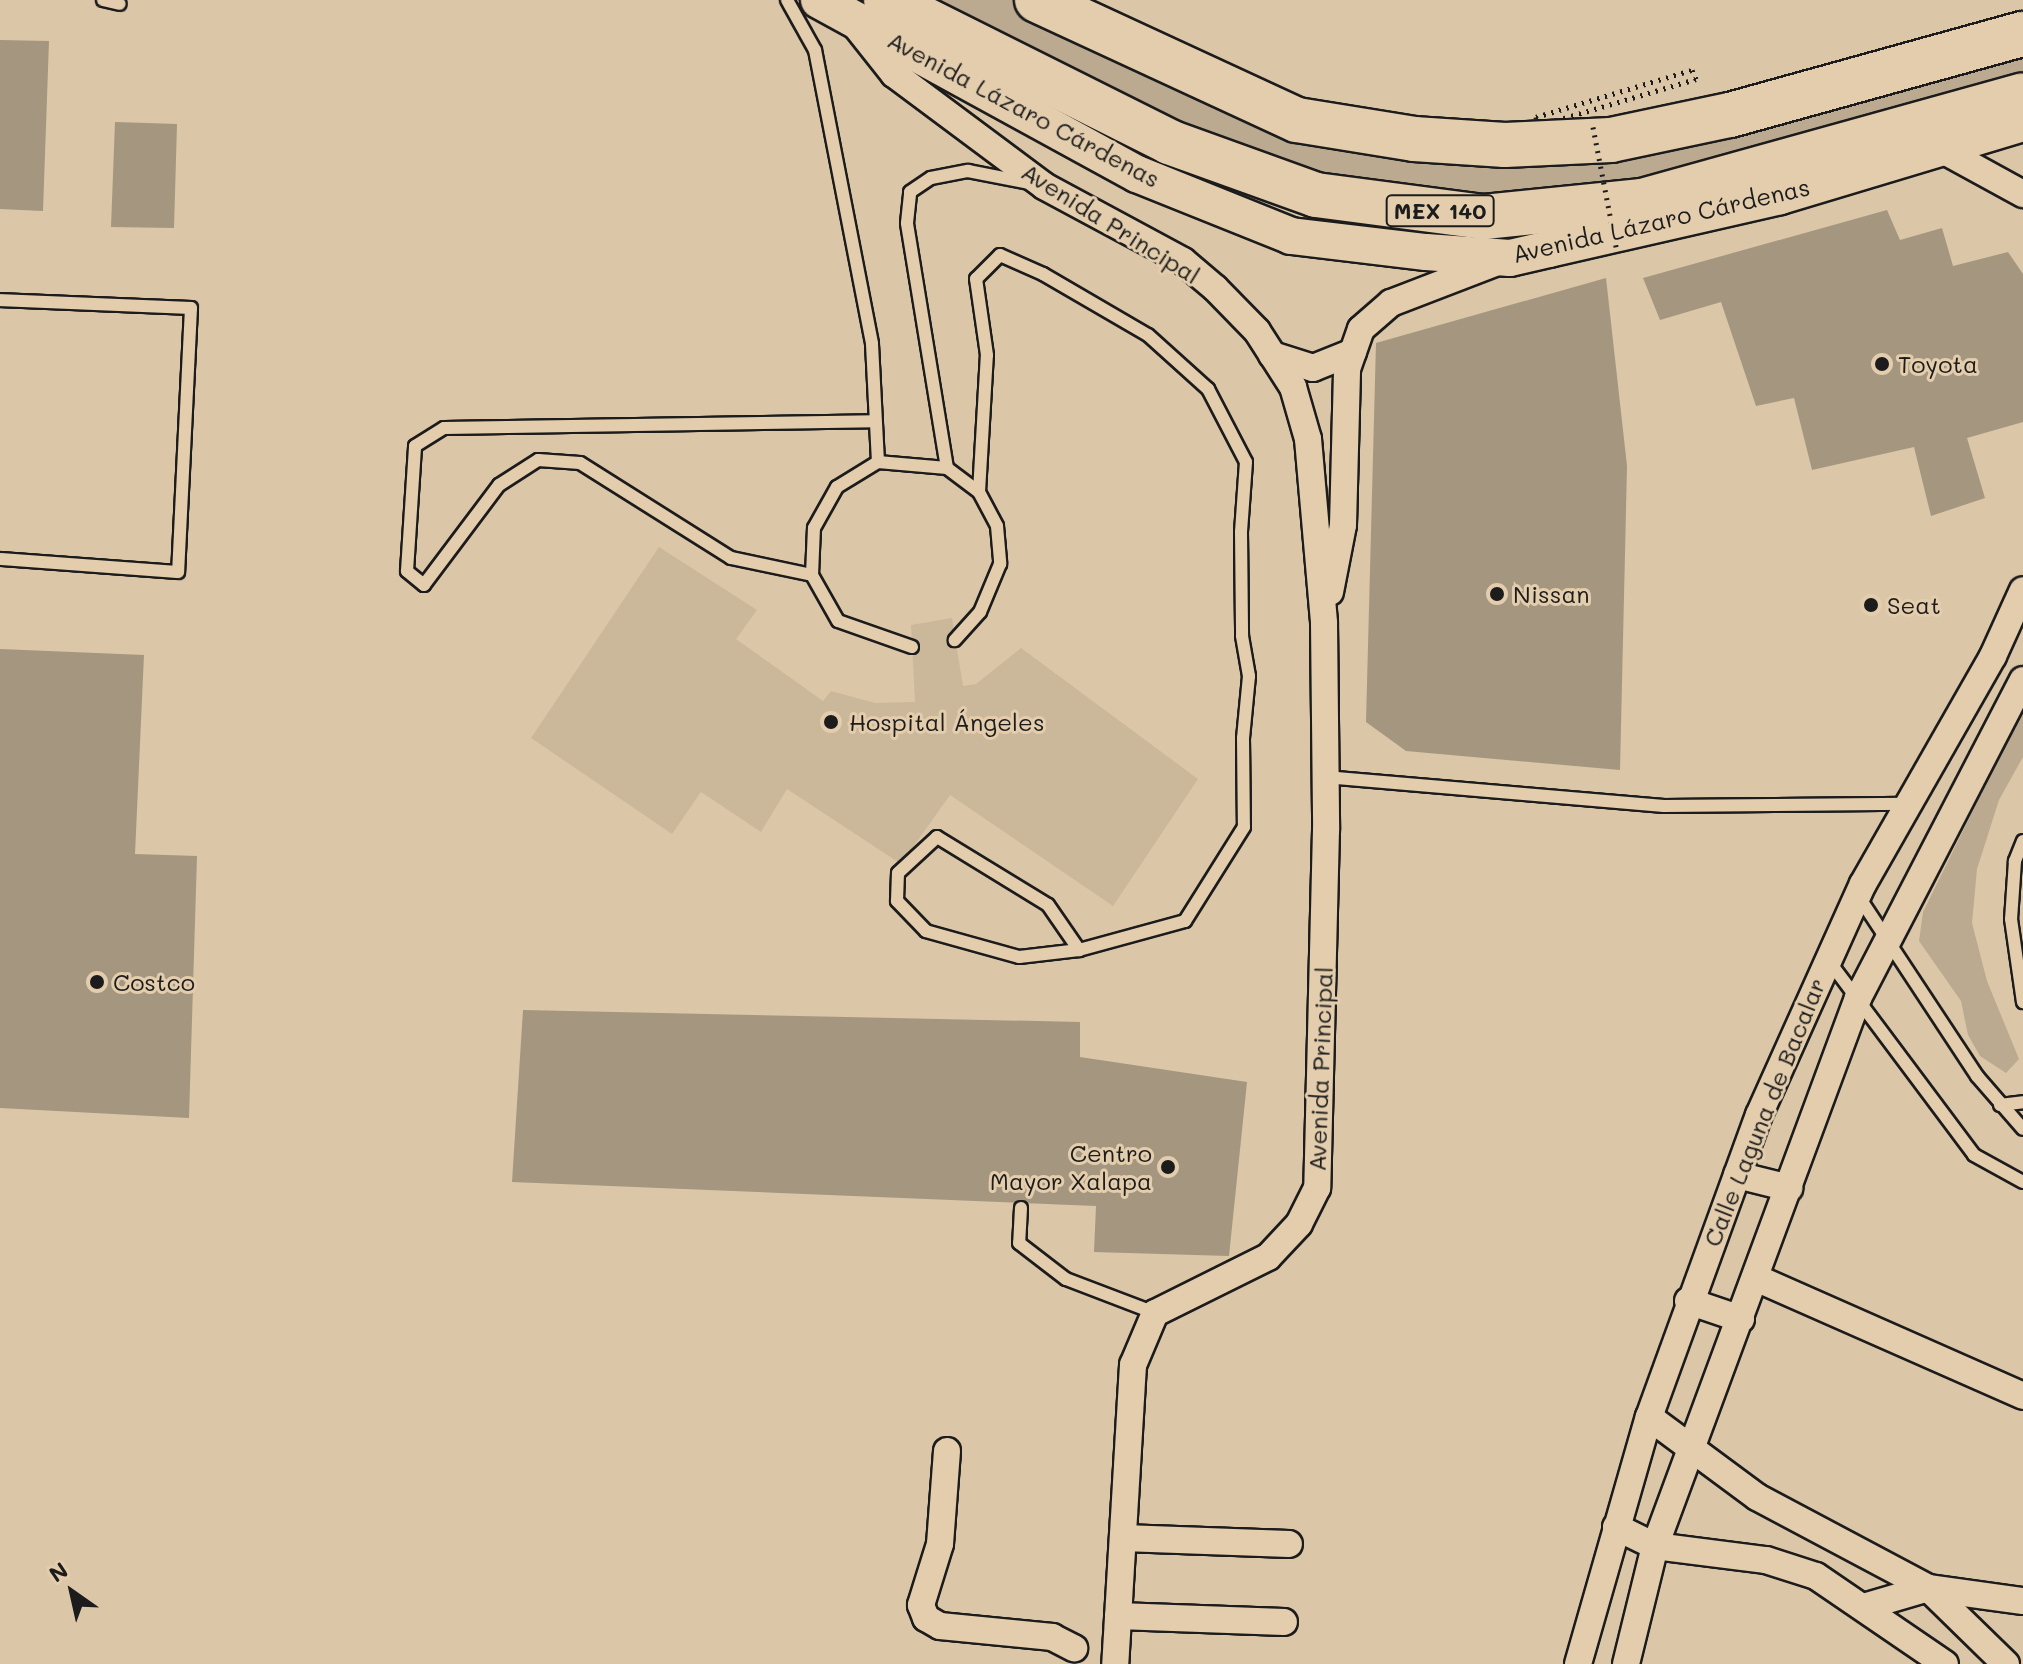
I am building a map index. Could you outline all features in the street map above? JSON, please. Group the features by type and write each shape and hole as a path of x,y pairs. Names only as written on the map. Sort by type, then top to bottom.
{"highway":[{"name":"Avenida Lázaro Cárdenas","path":"886,0 1183,147 1316,195 1484,217 1642,201 2023,95"},
{"path":"1037,0 1297,120 1414,139 1505,145 1611,140 1730,115 2023,34"}],"street":[{"name":"Avenida Principal","path":"832,6 894,74 1044,186 1183,261 1257,331 1293,387 1308,439 1324,623 1325,777 1317,1188 1299,1224 1268,1257 1155,1313"},
{"name":"Avenida Lázaro Cárdenas","path":"832,6 1137,174 1291,236 1510,258 1780,196 2023,123"},
{"path":"1939,148 2023,194"},
{"name":"Avenida Principal","path":"1324,623 1343,525 1342,429 1353,352 1361,329 1391,303 1510,258"},
{"path":"1272,355 1313,368 1353,352"},
{"name":"Calle Laguna de Bacalar","path":"1578,1664 1649,1417 1688,1301 1737,1175 1827,958 1857,895 1993,656 2023,590"},
{"name":"Calle Laguna de Bacalar","path":"1626,1664 1655,1546 1858,998 1886,939 2015,714 2023,680"},
{"path":"1737,1175 1789,1188"},
{"path":"1756,1278 2023,1396"},
{"path":"1688,1301 1741,1319"},
{"path":"947,1451 940,1544 921,1605 926,1618 940,1626 1052,1637 1073,1656 1081,1642 1116,1654 1133,1365 1155,1313"},
{"path":"1649,1417 1757,1497 1928,1588 2006,1664"},
{"path":"1616,1527 1655,1546 1766,1560 1816,1576 1867,1606 1945,1664"},
{"path":"1123,1538 1289,1544"},
{"path":"1867,1606 1928,1588 2023,1601"},
{"path":"1118,1616 1284,1622"}],"lane":[{"path":"103,0 120,4"},
{"path":"787,0 815,50 872,344 878,462"},
{"path":"947,468 907,223 910,192 931,178 968,171 1044,186"},
{"path":"979,492 987,355 976,279 1000,255 1043,274 1148,335 1208,389 1246,462 1241,532 1242,636 1249,676 1243,738 1244,827 1185,921 1079,950 1019,957 926,931 897,901 898,873 937,837 1048,905 1079,950"},
{"path":"0,300 191,308 178,572 0,559"},
{"path":"812,575 731,558 580,463 538,460 499,485 424,585 407,571 415,446 444,428 805,426 874,421"},
{"path":"912,647 838,621 812,575 814,528 837,487 878,462 947,468 979,492 997,526 1000,564 980,612 955,640"},
{"path":"1325,777 1664,806 1909,804"},
{"path":"2023,841 2015,861 2011,919 2023,1002"},
{"path":"1857,895 2000,1105 2023,1129"},
{"path":"1827,958 1974,1155 2023,1182"},
{"path":"2000,1105 2023,1102"},
{"path":"1021,1208 1019,1243 1066,1279 1155,1313"}],"path":[{"path":"1590,111 1537,126 1536,117 1692,70 1696,79 1644,94"},
{"path":"1593,127 1617,252"}],"shaded area":[{"path":"913,0 1015,0 1126,54 1489,157 2023,36 2023,71 1632,183 1485,205 1316,180 1084,83"},
{"name":"Hospital Ángeles","path":"659,547 757,610 736,639 823,701 831,691 875,703 915,702 911,625 952,618 963,686 976,684 1021,648 1198,779 1113,906 950,795 901,864 787,789 761,832 701,792 672,834 531,738"},
{"path":"2023,709 2023,757 1999,800 1977,869 1972,923 1987,981 2019,1059 2006,1073 1980,1056 1968,1035 1961,1001 1919,941 1923,912"}],"building":[{"path":"0,40 49,41 43,211 0,209"},
{"path":"115,122 177,124 174,228 111,227"},
{"name":"Toyota","path":"1887,210 1900,240 1942,228 1953,266 2008,252 2023,274 2023,422 1967,438 1985,498 1931,516 1914,447 1812,470 1794,398 1756,406 1721,302 1660,320 1643,278"},
{"name":"Nissan","path":"1606,278 1627,466 1620,770 1406,751 1366,722 1376,343"},
{"name":"Costco","path":"0,649 144,655 135,854 197,856 189,1118 0,1108"},
{"path":"523,1010 1080,1022 1080,1057 1247,1082 1229,1256 1094,1252 1096,1206 512,1182"}],"place":[{"name":"Toyota","path":"1882,364"},
{"name":"Nissan","path":"1497,594"},
{"name":"Seat","path":"1871,605"},
{"name":"Hospital Ángeles","path":"831,722"},
{"name":"Costco","path":"97,982"},
{"name":"Centro Mayor Xalapa","path":"1168,1167"}]}
